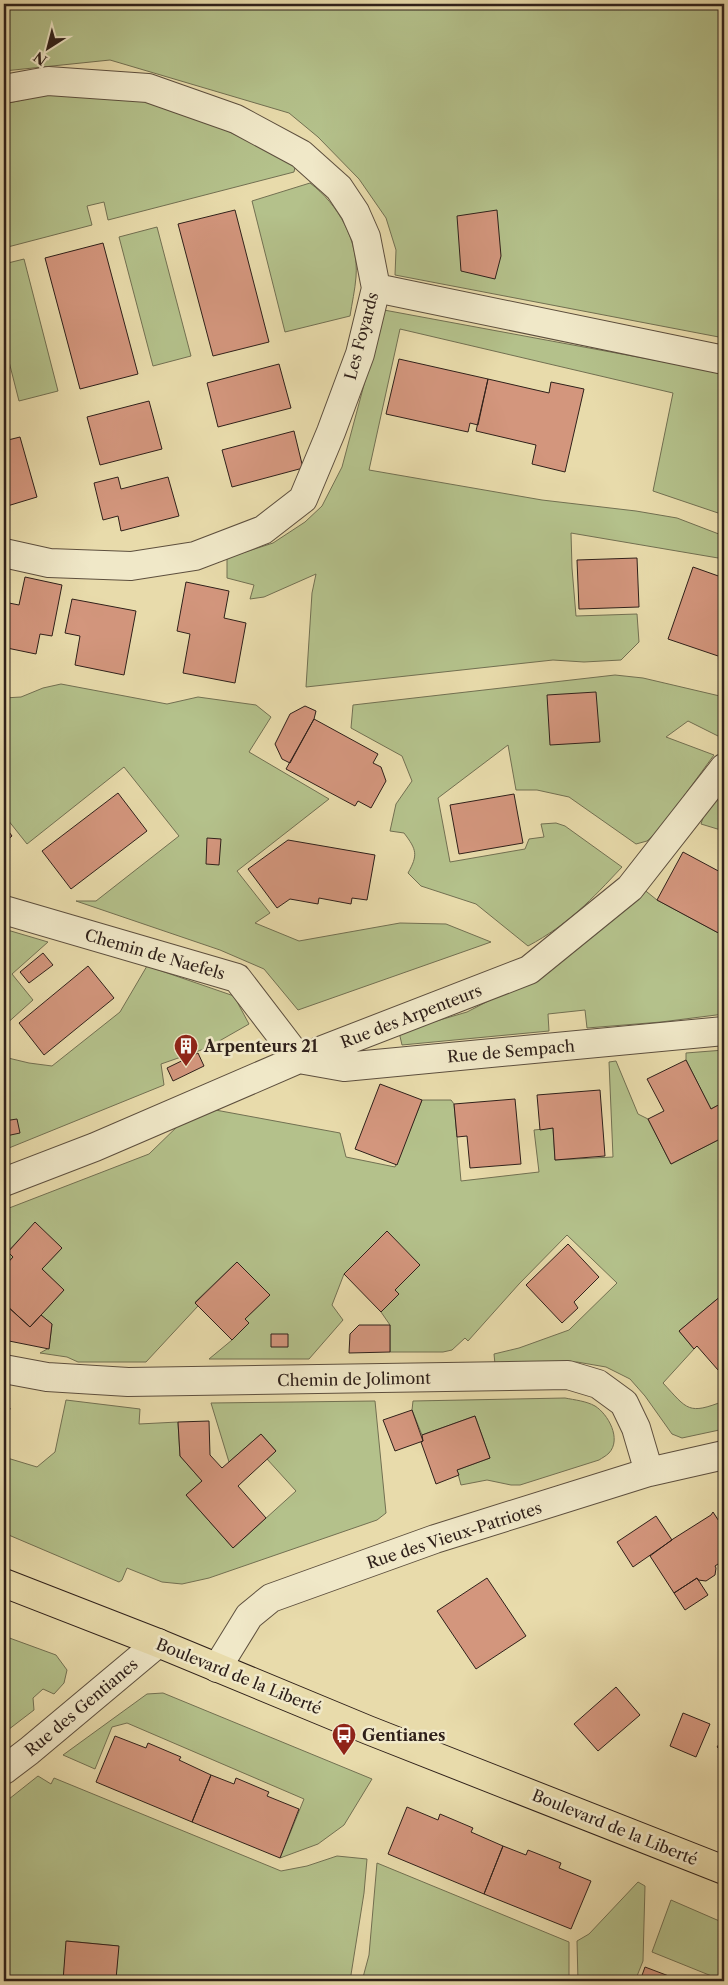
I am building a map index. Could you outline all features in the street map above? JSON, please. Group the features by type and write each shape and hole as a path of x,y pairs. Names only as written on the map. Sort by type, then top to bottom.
{"main road":[{"name":"Boulevard de la Liberté","path":"4,1583 158,1643 368,1730 724,1870"}],"street":[{"name":"Les Foyards","path":"4,89 48,81 148,88 236,119 300,154 339,188 355,212 366,237 376,288 360,354 303,500 263,530 195,556 131,566 49,563 4,553"},
{"path":"376,288 724,360"},
{"name":"Rue des Arpenteurs","path":"4,1182 95,1147 299,1059 529,970 630,888 724,768"},
{"name":"Chemin de Naefels","path":"4,910 237,978 299,1059"},
{"name":"Rue de Sempach","path":"299,1059 344,1067 724,1031"},
{"name":"Chemin de Jolimont","path":"4,1369 47,1377 128,1382 568,1375 598,1384 624,1403 636,1428 648,1472"},
{"name":"Rue des Vieux-Patriotes","path":"217,1668 249,1616 271,1598 434,1539 648,1472 724,1455"},
{"name":"Rue des Gentianes","path":"4,1770 158,1643"}],"green space":[{"path":"4,4 724,4 724,338 395,275 396,250 386,218 359,179 318,137 289,113 110,60 4,71"},
{"path":"50,94 141,97 205,121 296,162 294,172 108,220 104,202 87,206 92,225 4,248 4,104"},
{"path":"310,183 338,212 345,224 354,250 356,277 350,316 285,332 252,201"},
{"path":"157,227 191,356 153,366 119,237"},
{"path":"24,259 58,391 19,401 4,342 4,264"},
{"path":"384,310 724,373 724,515 653,491 673,393 400,329 369,470 542,500 636,511 677,518 724,536 724,559 571,533 576,616 637,614 639,642 621,660 584,662 553,660 306,687 312,593 316,574 264,597 250,599 254,585 227,578 227,558 273,543 305,522 322,506 342,467"},
{"path":"615,675 643,678 724,697 724,739 688,721 666,737 714,755 659,830 647,841 636,844 569,797 537,790 516,790 508,745 438,798 450,862 525,849 529,839 544,837 541,824 556,823 565,826 622,867 568,920 528,946 476,904 421,886 408,873 415,857 412,844 404,833 390,831 396,804 412,781 402,756 351,728 353,705"},
{"path":"61,684 167,704 198,697 256,705 271,717 249,752 329,799 237,871 270,913 255,923 299,941 400,923 446,924 491,942 298,1010 264,969 220,950 76,901 96,901 179,836 124,767 27,844 4,815 4,698 21,697 43,688"},
{"path":"724,789 724,831 701,824 705,811"},
{"path":"642,888 657,900 724,936 724,1014 661,1022 587,1028 585,1010 548,1014 549,1031 402,1045 399,1032 467,1012 537,976"},
{"path":"4,929 48,942 12,974 33,1000 4,1026"},
{"path":"147,966 234,996 249,1024 207,1048 161,1064 164,1085 4,1150 4,1057 52,1066 120,1012"},
{"path":"724,1050 724,1102 711,1109 686,1060 686,1053"},
{"path":"616,1061 638,1114 648,1119 671,1164 724,1137 724,1297 722,1295 679,1331 694,1349 663,1383 684,1404 695,1409 724,1401 724,1429 682,1438 672,1434 645,1396 630,1379 606,1367 577,1362 495,1364 494,1354 519,1348 569,1330 617,1283 567,1235 519,1284 468,1341 465,1338 452,1350 443,1352 390,1352 390,1325 381,1312 395,1290 387,1231 344,1274 332,1305 343,1320 309,1359 209,1359 232,1340 245,1319 270,1295 237,1262 195,1302 198,1306 146,1362 78,1362 67,1357 40,1353 49,1348 52,1324 41,1315 64,1290 42,1269 62,1248 35,1223 8,1251 13,1257 4,1267 4,1210 149,1154 183,1121 210,1109 340,1133 346,1157 395,1167 422,1100 451,1100 454,1104 461,1181 539,1172 534,1130 553,1128 555,1160 613,1157 609,1062"},
{"path":"565,1398 588,1403 600,1410 612,1427 614,1434 613,1447 609,1453 599,1460 520,1485 487,1480 461,1485 457,1470 490,1458 475,1416 422,1435 412,1410 413,1401"},
{"path":"66,1400 140,1409 139,1424 178,1422 180,1456 202,1481 186,1495 233,1548 296,1491 267,1459 276,1451 261,1434 229,1462 211,1403 375,1401 386,1513 377,1520 209,1578 182,1584 162,1582 127,1568 122,1580 119,1582 4,1533 4,1457 37,1467 55,1452"},
{"path":"4,1636 56,1655 67,1670 64,1683 54,1694 43,1689 33,1698 34,1710 4,1733"},
{"path":"163,1693 372,1779 344,1825 318,1844 280,1858 304,1799 127,1723 112,1727 95,1769 63,1755 147,1694"},
{"path":"38,1776 51,1784 54,1778 281,1871 307,1866 337,1856 367,1859 364,1893 350,1981 315,1981 296,1976 294,1981 136,1981 116,1979 118,1946 67,1941 63,1981 4,1981 4,1803"},
{"path":"377,1863 569,1942 569,1981 362,1981 369,1955"},
{"path":"638,1882 645,1886 643,1961 635,1981 578,1981 577,1941 589,1934"},
{"path":"671,1900 724,1923 724,1981 652,1952"}],"building":[{"path":"235,210 269,342 213,356 178,224"},
{"path":"497,210 501,256 495,279 461,271 457,216"},
{"path":"103,243 138,374 80,389 45,258"},
{"path":"399,359 488,379 478,425 470,423 468,432 386,414"},
{"path":"279,364 291,408 218,427 207,383"},
{"path":"488,379 549,393 551,382 584,389 565,472 532,464 536,445 476,431"},
{"path":"149,401 162,449 100,465 87,417"},
{"path":"294,431 303,468 232,487 222,450"},
{"path":"20,437 37,497 4,507 4,441"},
{"path":"118,477 121,489 168,477 179,516 121,531 118,516 103,520 94,483"},
{"path":"637,558 639,607 579,609 577,560"},
{"path":"693,567 724,578 724,658 668,639"},
{"path":"25,577 62,585 52,636 40,634 36,654 7,648 4,667 4,602 19,605"},
{"path":"186,582 229,591 224,618 246,623 235,683 183,673 190,634 177,631"},
{"path":"72,599 136,611 124,675 75,665 80,636 65,633"},
{"path":"596,692 600,742 550,745 547,695"},
{"path":"305,706 316,711 314,719 290,763 282,759 275,744 290,714"},
{"path":"314,719 378,754 373,763 381,767 386,781 371,808 358,801 355,806 286,769"},
{"path":"118,793 147,831 71,889 42,851"},
{"path":"514,794 523,843 459,854 450,805"},
{"path":"4,825 12,836 4,843"},
{"path":"207,838 221,839 219,865 206,864"},
{"path":"288,840 375,855 367,900 352,898 351,904 319,898 318,904 290,899 277,908 248,869"},
{"path":"683,852 724,874 724,936 657,900"},
{"path":"43,953 53,965 29,983 20,972"},
{"path":"88,966 114,998 44,1055 19,1023"},
{"name":"Arpenteurs 21","path":"198,1053 204,1066 173,1081 167,1068"},
{"path":"686,1060 711,1109 724,1102 724,1137 671,1164 648,1119 664,1111 647,1079"},
{"path":"380,1084 422,1100 397,1165 355,1149"},
{"path":"600,1090 605,1156 555,1160 553,1128 540,1130 537,1095"},
{"path":"515,1099 521,1164 470,1168 467,1136 457,1137 454,1104"},
{"path":"17,1119 20,1133 6,1136 4,1121"},
{"path":"35,1222 62,1248 42,1269 64,1290 30,1327 4,1303 4,1267 13,1257 8,1252"},
{"path":"387,1231 420,1265 395,1290 399,1294 381,1312 344,1274"},
{"path":"568,1244 599,1277 574,1302 578,1308 562,1323 526,1285"},
{"path":"237,1262 270,1295 245,1319 249,1323 232,1340 195,1303"},
{"path":"722,1295 724,1297 724,1365 718,1370 697,1346 694,1349 679,1331"},
{"path":"8,1307 30,1327 41,1315 52,1324 49,1349 4,1340 4,1325"},
{"path":"359,1325 390,1325 390,1352 349,1353 350,1334"},
{"path":"271,1334 288,1334 288,1347 271,1347"},
{"path":"4,1406 10,1408 4,1434"},
{"path":"412,1410 423,1441 395,1451 383,1420"},
{"path":"475,1416 490,1458 457,1470 459,1475 436,1484 421,1442 423,1441 422,1435"},
{"path":"209,1421 210,1455 222,1468 261,1434 276,1451 238,1486 266,1518 233,1548 186,1495 202,1481 180,1456 178,1422"},
{"path":"713,1512 724,1529 724,1560 715,1566 715,1575 706,1581 698,1580 697,1578 674,1593 650,1556"},
{"path":"656,1516 672,1540 633,1567 617,1542"},
{"path":"487,1578 526,1636 476,1669 437,1611"},
{"path":"697,1578 708,1595 685,1610 674,1593"},
{"path":"616,1687 640,1715 598,1751 574,1724"},
{"path":"683,1713 710,1724 696,1757 670,1746"},
{"path":"115,1736 146,1748 148,1743 181,1757 179,1760 211,1775 192,1822 96,1782"},
{"path":"724,1737 724,1753 717,1747"},
{"path":"211,1775 234,1784 236,1778 269,1792 267,1796 299,1809 280,1858 192,1822"},
{"path":"407,1807 438,1820 440,1814 473,1828 471,1832 503,1846 484,1894 388,1854"},
{"path":"503,1846 526,1855 528,1850 561,1863 559,1868 591,1881 571,1929 484,1894"},
{"path":"66,1941 119,1946 116,1979 121,1981 63,1981"},
{"path":"645,1967 682,1981 640,1981"},
{"path":"295,1976 315,1981 294,1981"}],"place":[{"name":"Arpenteurs 21","path":"186,1067"},
{"name":"Gentianes","path":"344,1756"}]}
